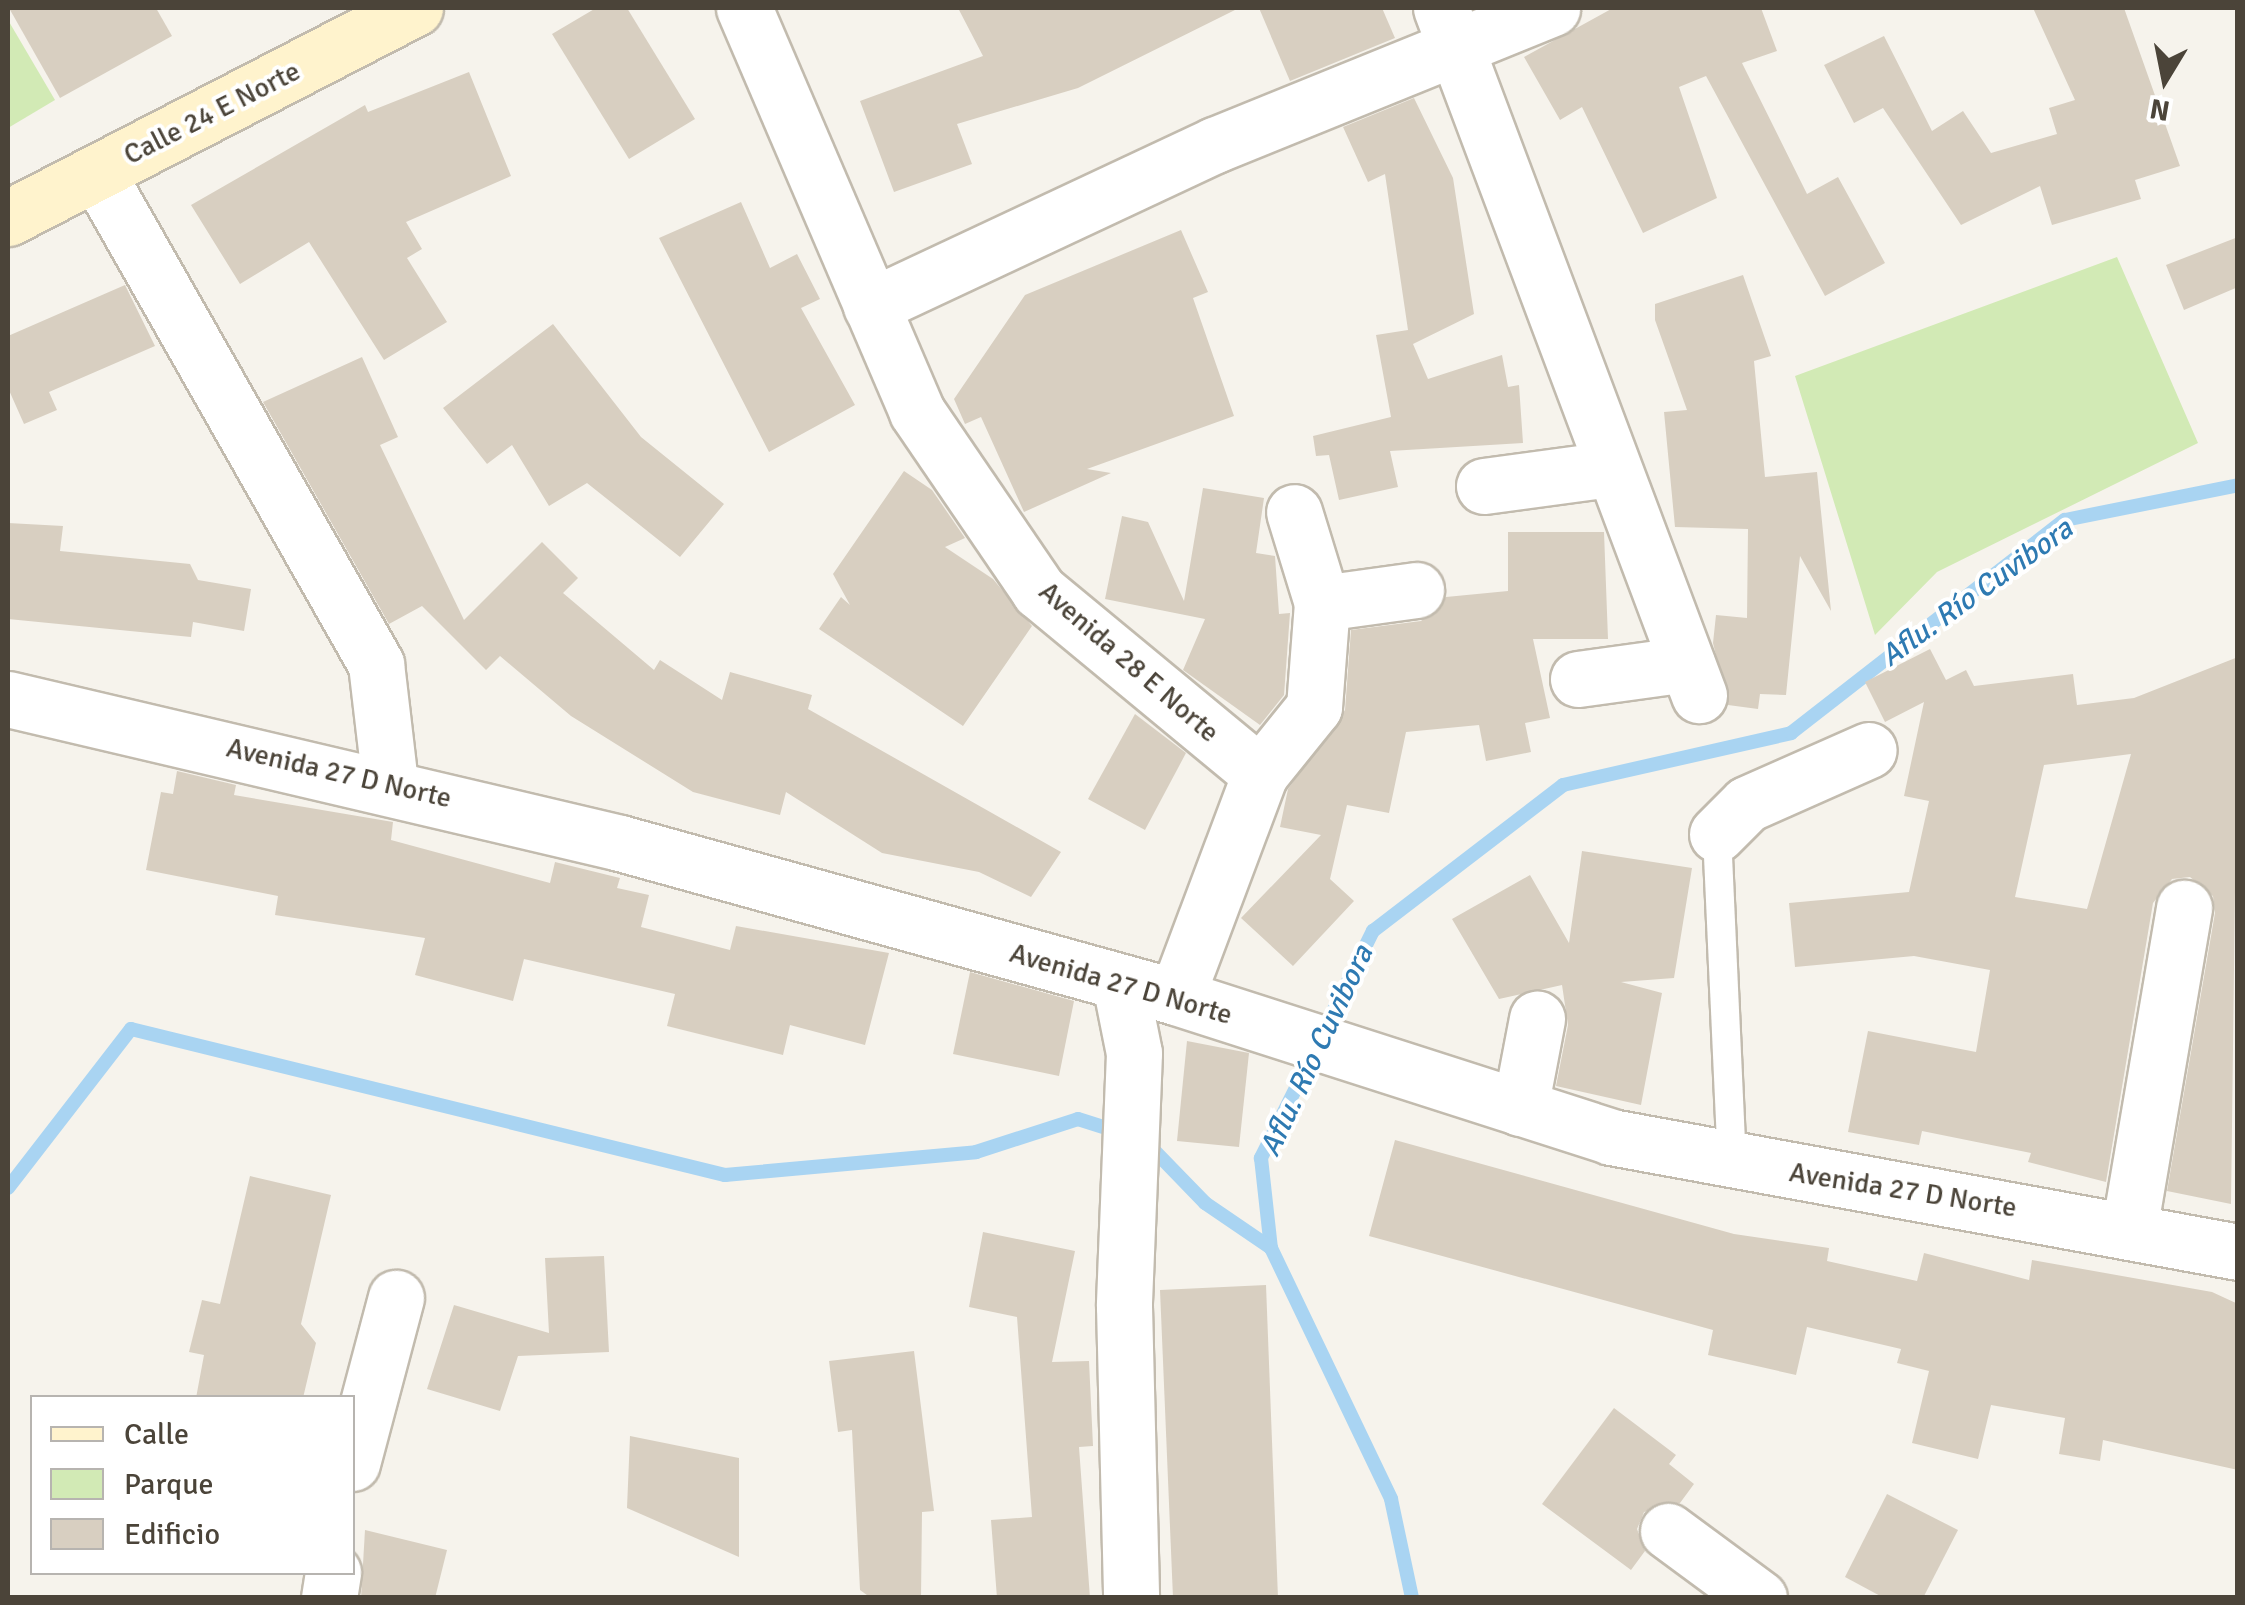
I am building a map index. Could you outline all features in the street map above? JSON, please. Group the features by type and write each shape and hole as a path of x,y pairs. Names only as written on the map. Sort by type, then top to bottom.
{"main road":[{"name":"Calle 24 E Norte","path":"8,218 416,8"}],"street":[{"name":"Avenida 28 E Norte","path":"744,8 917,412 1039,591 1260,774"},
{"path":"871,306 1215,145 1450,28 1552,8"},
{"path":"1450,28 1610,469 1693,679 1578,680"},
{"path":"97,173 376,664 390,784"},
{"path":"1484,486 1610,469"},
{"path":"1176,997 1260,774 1314,707 1322,603 1294,512"},
{"path":"1322,603 1416,590"},
{"name":"Avenida 27 D Norte","path":"8,699 390,784 1176,997 1520,1108 1732,1162 2238,1252"},
{"path":"1717,834 1747,804 1869,750"},
{"path":"2129,1230 2184,908"},
{"path":"1120,983 1134,1054 1124,1306 1131,1598"},
{"path":"1520,1108 1537,1019"},
{"path":"355,1453 396,1298"},
{"path":"1668,1531 1759,1598"}],"lane":[{"path":"1717,834 1732,1162"}],"green space":[{"path":"8,20 55,100 8,128"},
{"path":"2117,257 2198,443 1937,572 1875,635 1795,376"}],"building":[{"path":"9,8 156,8 172,36 60,98"},
{"path":"596,8 627,8 695,119 629,159 552,34"},
{"path":"958,8 1239,8 1078,88 957,124 972,164 894,192 860,101 983,56"},
{"path":"1259,8 1382,8 1395,38 1290,81"},
{"path":"1613,8 1761,8 1777,51 1742,63 1807,194 1838,177 1885,263 1825,296 1706,76 1679,87 1717,198 1643,233 1582,107 1560,120 1524,57"},
{"path":"2033,8 2124,8 2180,166 2135,180 2141,199 2052,225 2040,186 1961,225 1883,108 1854,123 1824,65 1884,36 1932,131 1963,111 1991,153 2057,134 2049,108 2075,100"},
{"path":"469,72 511,176 406,222 422,249 407,258 447,322 384,360 309,242 240,284 191,205 365,105 368,112"},
{"path":"1414,98 1453,178 1474,314 1413,344 1428,379 1502,355 1508,387 1519,385 1523,443 1390,451 1398,487 1339,500 1329,455 1316,456 1313,436 1391,417 1376,335 1408,330 1385,174 1368,182 1343,127"},
{"path":"741,202 770,268 797,254 820,299 801,308 855,405 769,452 659,238"},
{"path":"1181,230 1208,292 1193,298 1234,416 1087,469 1111,473 1024,512 981,417 965,424 954,399 1025,295"},
{"path":"2238,237 2238,287 2184,310 2166,265"},
{"path":"1743,275 1771,356 1754,361 1765,477 1817,472 1831,611 1800,556 1786,695 1760,694 1758,709 1728,705 1713,643 1716,615 1747,618 1748,529 1675,527 1664,412 1687,410 1655,320 1655,304"},
{"path":"125,285 155,346 49,392 57,410 24,424 8,388 8,336"},
{"path":"553,324 641,437 724,504 680,557 587,483 549,506 512,445 487,464 443,408"},
{"path":"362,357 398,437 380,445 464,620 542,542 578,578 563,593 654,670 660,660 722,700 730,672 812,695 808,709 1061,852 1031,897 979,872 882,853 786,792 780,815 693,792 571,716 500,656 486,670 422,606 389,624 263,402"},
{"path":"904,471 932,490 965,538 945,547 993,579 1032,626 963,726 819,629 841,597 850,605 833,574"},
{"path":"1203,488 1264,498 1256,553 1275,556 1279,614 1290,613 1284,695 1260,725 1183,670 1205,619 1105,599 1122,516 1148,522 1184,601"},
{"path":"8,523 63,526 60,551 190,564 198,580 251,589 244,631 193,622 191,637 8,619"},
{"path":"1508,532 1604,532 1608,639 1533,639 1550,718 1525,723 1531,752 1486,761 1479,725 1406,732 1389,813 1347,805 1330,879 1354,901 1293,966 1241,918 1321,835 1280,827 1288,789 1345,710 1351,630 1421,621 1446,597 1508,591"},
{"path":"1930,649 1946,680 1966,670 1974,686 2073,674 2077,705 2134,698 2238,657 2231,1204 2167,1191 2215,913 2213,896 2190,877 2172,879 2153,903 2106,1182 2028,1162 2031,1153 1922,1131 1919,1145 1848,1132 1868,1031 1976,1052 1990,970 1914,956 1795,967 1789,903 1909,892 1929,801 1904,796 1924,702 1885,722 1865,682","holes":["2131,754 2087,909 2015,897 2044,765"]},
{"path":"1135,714 1186,753 1145,830 1088,799"},
{"path":"177,771 236,785 234,795 393,822 391,840 550,883 555,862 620,878 617,888 649,895 641,927 730,950 736,926 889,953 865,1045 790,1025 783,1055 667,1026 675,994 524,959 513,1001 415,975 425,938 275,915 278,896 146,870 161,792 173,794"},
{"path":"1582,851 1692,868 1674,978 1621,982 1662,993 1641,1105 1556,1086 1568,1025 1562,985 1499,999 1452,919 1530,875 1569,943"},
{"path":"970,972 1074,1001 1059,1076 953,1054"},
{"path":"1187,1041 1249,1053 1239,1147 1177,1141"},
{"path":"1395,1140 1734,1234 1829,1248 1827,1261 1917,1281 1924,1253 2029,1280 2032,1260 2212,1292 2238,1304 2238,1470 2103,1440 2100,1461 2059,1454 2065,1418 1991,1405 1978,1459 1912,1443 1929,1371 1897,1363 1901,1349 1807,1327 1796,1375 1708,1355 1713,1330 1369,1236"},
{"path":"250,1176 331,1195 301,1324 316,1343 304,1395 197,1395 204,1355 189,1352 202,1300 220,1304"},
{"path":"983,1232 1075,1251 1052,1362 1089,1361 1093,1446 1079,1447 1090,1598 997,1598 991,1520 1032,1517 1017,1317 969,1307"},
{"path":"604,1256 609,1352 518,1356 500,1411 427,1389 454,1305 549,1333 545,1258"},
{"path":"1266,1285 1278,1598 1173,1598 1160,1290"},
{"path":"914,1351 934,1511 922,1512 921,1598 871,1598 860,1590 852,1430 838,1432 829,1361"},
{"path":"1614,1408 1676,1455 1669,1464 1694,1484 1680,1503 1644,1512 1637,1529 1645,1551 1631,1570 1542,1504"},
{"path":"630,1436 739,1458 739,1557 627,1508"},
{"path":"1887,1494 1958,1530 1923,1598 1884,1598 1845,1577"},
{"path":"365,1530 447,1550 435,1598 361,1598"}],"waterway":[{"name":"Aflu. Río Cuvibora","path":"1323,1032 1373,931 1563,785 1791,733 2065,520 2238,485"},
{"path":"8,1188 131,1029 725,1175 976,1152 1078,1119 1119,1132"},
{"name":"Aflu. Río Cuvibora","path":"1314,1052 1261,1158 1271,1248 1391,1499 1412,1598"},
{"path":"1144,1140 1205,1203 1271,1248"}]}
